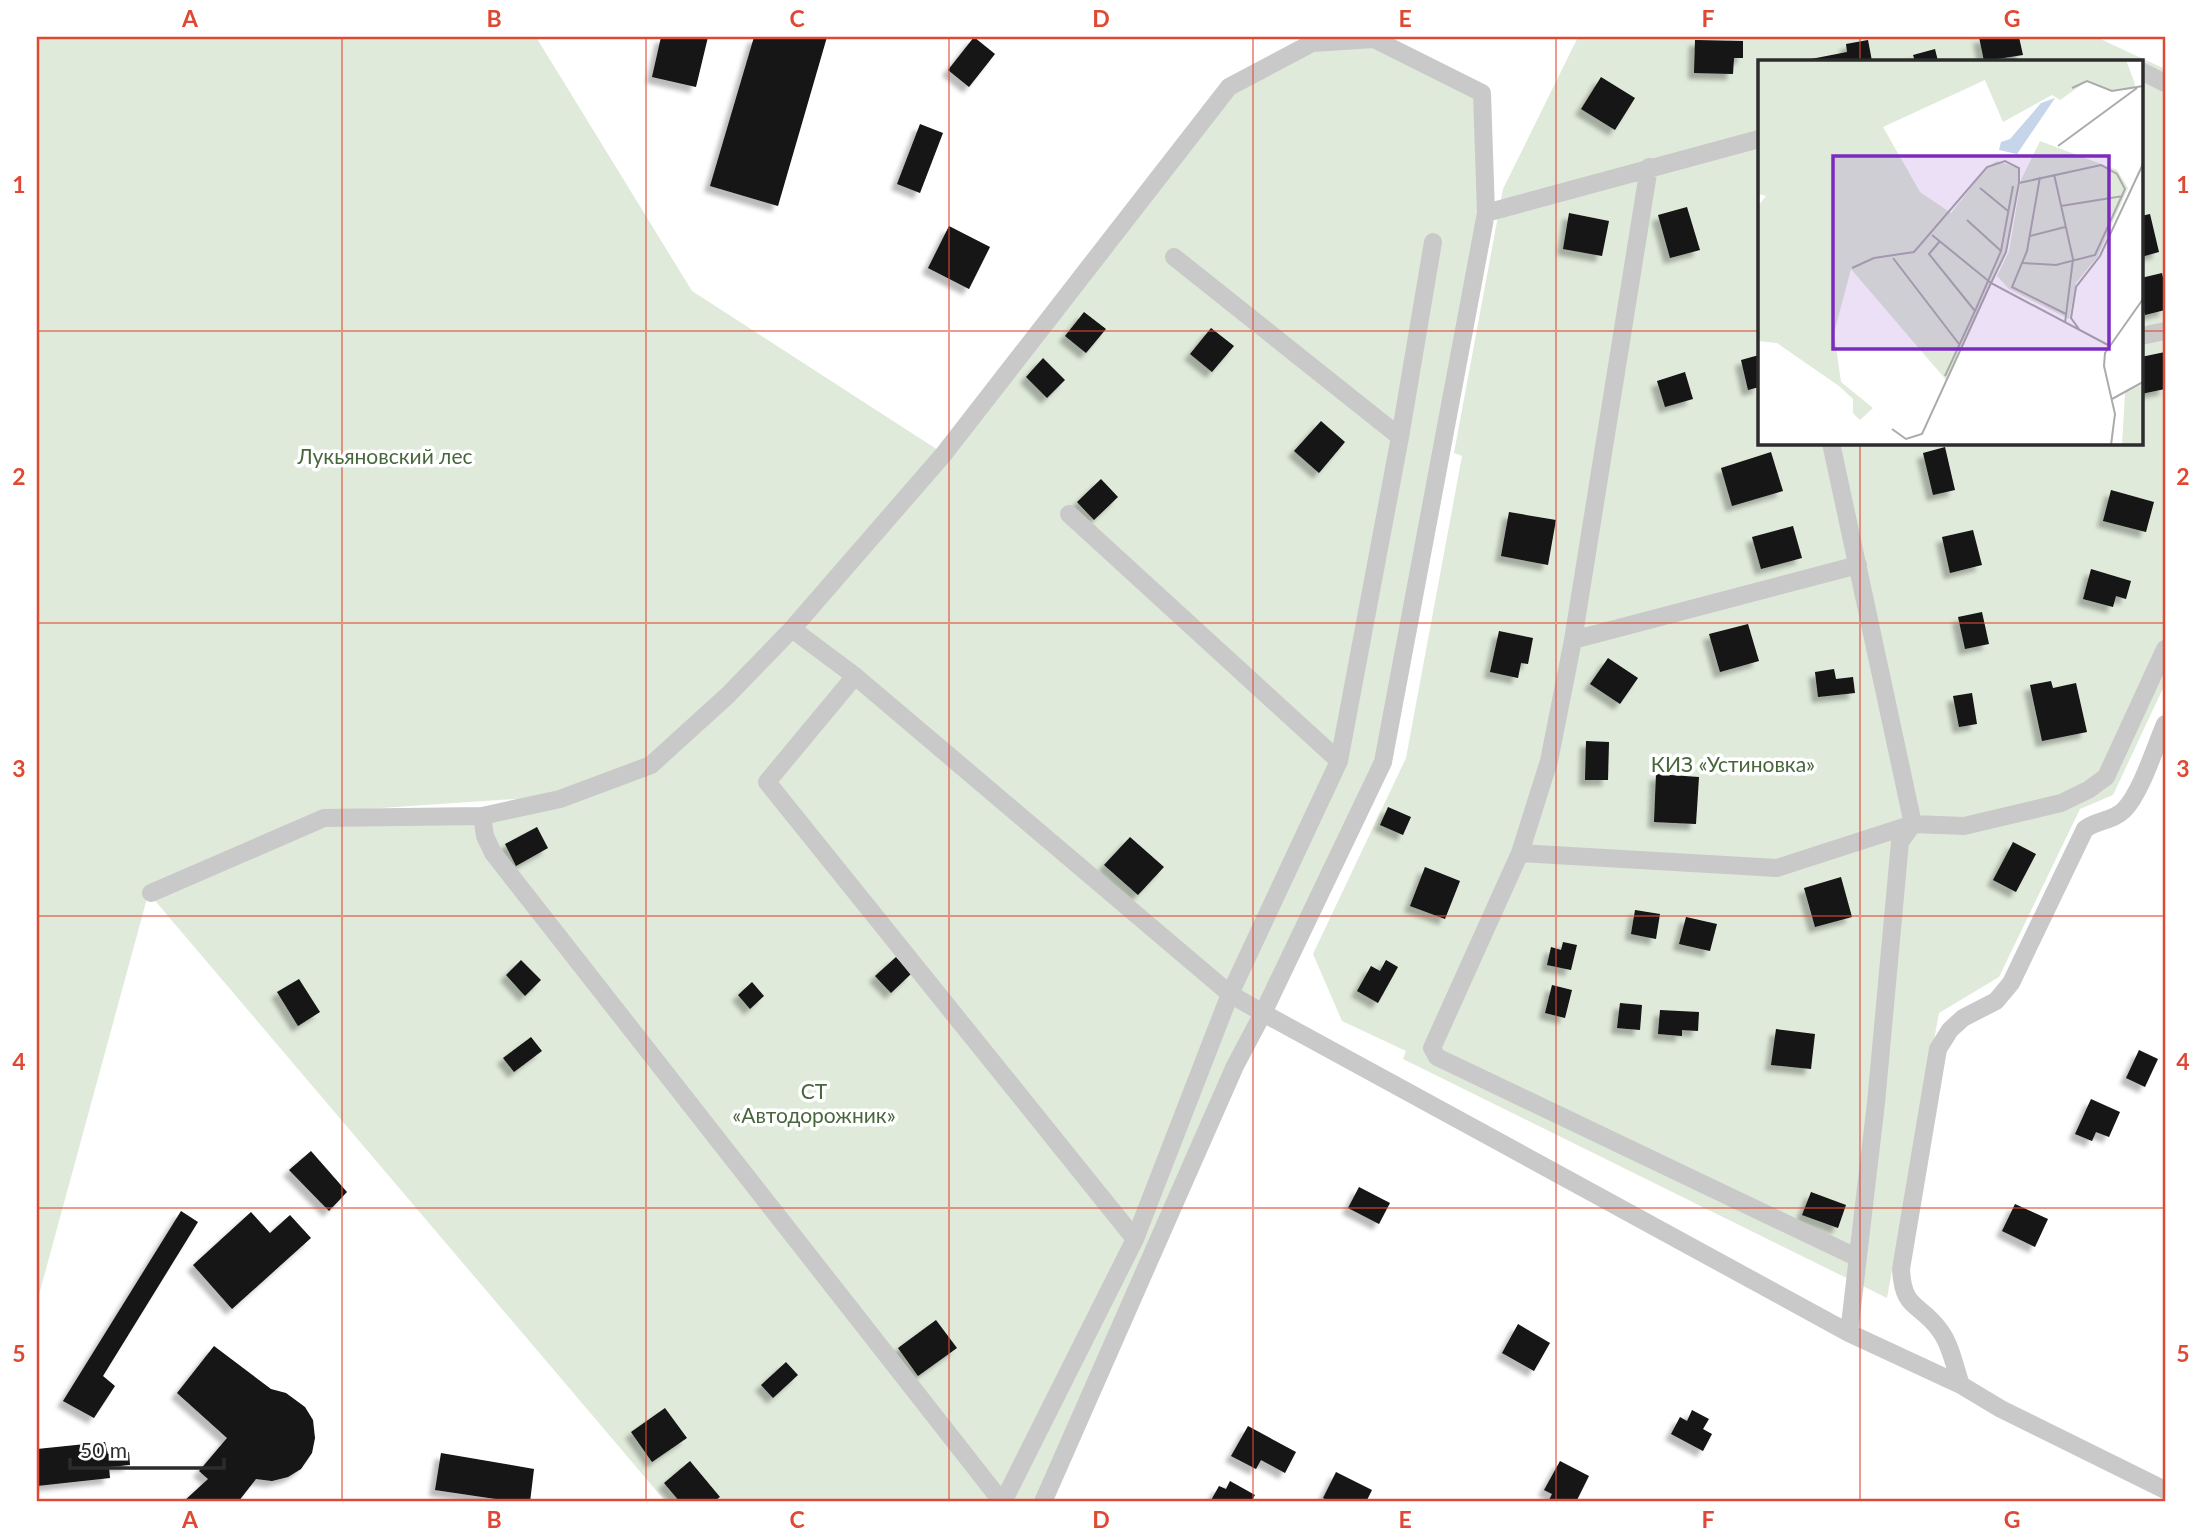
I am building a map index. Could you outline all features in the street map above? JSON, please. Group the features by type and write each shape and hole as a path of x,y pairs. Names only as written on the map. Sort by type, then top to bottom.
{"street":[{"path":"151,893 324,818 482,816 560,799 651,765 729,695 792,629 943,455 1230,87 1312,43 1374,39 1482,93 1486,213 1383,762 1236,1066 1043,1502"},
{"path":"2142,72 2165,83"},
{"path":"1486,213 1758,139"},
{"path":"1649,167 1573,640 1549,761 1520,853 1432,1048 1437,1057 1858,1258"},
{"path":"482,816 485,836 493,853 1003,1502 1135,1239 1230,994 1339,761 1400,437 1433,242"},
{"path":"1174,257 1400,437"},
{"path":"2142,336 2165,331"},
{"path":"1831,444 1913,824 1900,842 1877,1089 1849,1333"},
{"path":"1069,514 1339,761"},
{"path":"1573,640 1858,565"},
{"path":"792,629 855,676 1230,994 1849,1333 1961,1385 2001,1409 2165,1490"},
{"path":"1520,853 1777,869 1913,824 1964,826 2061,803 2088,790 2106,777 2165,649"},
{"path":"855,676 767,782 1135,1239"},
{"path":"1961,1385 1942,1333 1909,1302 1902,1290 1901,1269 1938,1049 1950,1030 1963,1018 1996,1001 2011,983 2085,830 2124,810 2135,795 2165,724"}],"green space":[{"name":"Лукьяновский лес","path":"37,37 536,37 692,291 941,452 765,652 649,763 559,796 322,812 149,891 37,1302"},
{"name":"КИЗ «Устиновка»","path":"1578,37 2096,37 2165,69 2165,684 2113,795 2080,809 1999,977 1939,1013 1887,1298 1403,1059 1406,1051 1342,1021 1313,954 1406,758 1462,456 1454,453 1503,189"},
{"name":"СТ «Автодорожник»","path":"1374,39 1482,93 1486,199 1383,762 1043,1502 666,1502 151,896 327,826 483,822 653,769 795,630 1229,87 1312,43"}],"building":[{"path":"661,37 708,37 696,87 652,77"},
{"path":"754,37 827,37 778,206 710,186"},
{"path":"974,37 995,54 969,87 948,70"},
{"path":"1979,37 2019,37 2023,55 1984,60"},
{"path":"1695,40 1743,41 1743,58 1734,58 1733,74 1694,73"},
{"path":"1868,40 1872,60 1811,59 1847,52 1846,44"},
{"path":"1935,49 1938,60 1915,60 1913,55"},
{"path":"1601,77 1635,98 1615,130 1581,109"},
{"path":"920,124 943,133 920,193 897,184"},
{"path":"1687,207 1700,250 1670,258 1658,215"},
{"path":"1569,213 1609,221 1602,256 1563,249"},
{"path":"2150,214 2159,252 2142,257 2142,216"},
{"path":"949,226 990,247 969,289 928,268"},
{"path":"2162,273 2165,310 2145,315 2142,278"},
{"path":"1084,312 1106,329 1086,353 1065,336"},
{"path":"1211,328 1234,346 1212,372 1190,354"},
{"path":"2165,352 2165,389 2142,394 2142,357"},
{"path":"1758,355 1758,387 1748,390 1741,360"},
{"path":"1043,358 1065,380 1047,398 1026,377"},
{"path":"1685,372 1693,399 1665,407 1657,381"},
{"path":"1321,421 1345,442 1319,473 1294,451"},
{"path":"1945,447 1955,490 1933,495 1923,453"},
{"path":"1771,452 1783,491 1732,506 1721,468"},
{"path":"1101,479 1118,497 1094,520 1077,502"},
{"path":"2111,490 2154,502 2146,532 2103,521"},
{"path":"1509,512 1556,520 1548,565 1501,556"},
{"path":"1793,526 1802,558 1761,569 1752,537"},
{"path":"1973,530 1982,565 1950,573 1942,537"},
{"path":"2091,569 2131,581 2126,599 2116,596 2113,607 2083,599"},
{"path":"1982,612 1989,644 1965,649 1958,617"},
{"path":"1748,624 1759,661 1720,672 1709,634"},
{"path":"1499,631 1533,638 1528,664 1521,663 1518,678 1490,672"},
{"path":"1608,658 1638,678 1620,704 1590,684"},
{"path":"1834,669 1836,679 1853,677 1855,693 1818,697 1815,672"},
{"path":"2051,681 2053,688 2076,683 2087,732 2042,741 2030,685"},
{"path":"1972,693 1977,724 1959,727 1953,696"},
{"path":"1586,741 1609,742 1608,780 1585,780"},
{"path":"1656,774 1699,777 1696,824 1654,822"},
{"path":"1388,807 1411,817 1403,835 1380,825"},
{"path":"537,827 548,848 516,866 505,844"},
{"path":"1130,837 1164,867 1138,895 1104,865"},
{"path":"2013,842 2036,854 2016,892 1993,880"},
{"path":"1425,867 1460,881 1445,919 1410,906"},
{"path":"1841,877 1852,917 1815,927 1804,888"},
{"path":"1635,910 1660,914 1656,939 1631,934"},
{"path":"1686,917 1717,924 1710,951 1679,944"},
{"path":"1563,942 1577,945 1571,970 1547,965 1551,947 1561,950"},
{"path":"896,957 911,974 891,993 875,976"},
{"path":"521,960 541,980 525,996 506,975"},
{"path":"1386,960 1398,967 1378,1003 1357,991 1371,966 1380,971"},
{"path":"299,979 320,1012 298,1026 277,992"},
{"path":"752,982 764,996 750,1009 738,995"},
{"path":"1552,985 1572,990 1565,1018 1545,1013"},
{"path":"1620,1003 1642,1005 1640,1030 1617,1028"},
{"path":"1660,1010 1699,1012 1698,1031 1682,1030 1682,1036 1658,1034"},
{"path":"1776,1029 1815,1034 1811,1069 1771,1065"},
{"path":"531,1037 542,1051 514,1072 503,1058"},
{"path":"2139,1050 2158,1059 2145,1087 2126,1078"},
{"path":"2091,1099 2120,1112 2109,1137 2096,1132 2092,1141 2075,1134"},
{"path":"311,1151 347,1192 329,1211 289,1170"},
{"path":"1359,1187 1390,1203 1379,1224 1348,1208"},
{"path":"1811,1192 1846,1205 1838,1228 1802,1215"},
{"path":"2015,1204 2048,1219 2035,1247 2002,1231"},
{"path":"181,1211 198,1222 103,1376 115,1386 94,1418 63,1401"},
{"path":"251,1212 270,1233 290,1215 311,1238 232,1309 193,1265"},
{"path":"936,1320 957,1348 918,1376 898,1348"},
{"path":"1518,1324 1550,1343 1534,1371 1502,1353"},
{"path":"214,1346 271,1389 286,1393 305,1407 313,1420 315,1438 312,1453 301,1469 288,1477 272,1481 256,1479 238,1502 183,1502 208,1479 199,1471 227,1438 177,1393"},
{"path":"786,1362 798,1375 773,1398 761,1385"},
{"path":"665,1408 687,1438 652,1462 631,1432"},
{"path":"1692,1410 1709,1419 1703,1429 1712,1434 1703,1451 1671,1434 1680,1417 1687,1421"},
{"path":"1248,1426 1296,1452 1285,1473 1261,1460 1256,1469 1231,1456"},
{"path":"105,1442 108,1454 129,1452 130,1465 109,1467 110,1478 37,1486 37,1449"},
{"path":"441,1453 534,1469 530,1502 435,1490"},
{"path":"690,1461 720,1497 713,1502 680,1502 664,1483"},
{"path":"1560,1461 1589,1476 1576,1502 1554,1502 1549,1500 1552,1494 1544,1490"},
{"path":"1336,1472 1372,1490 1366,1502 1331,1502 1323,1498"},
{"path":"1230,1481 1255,1495 1251,1502 1210,1502 1219,1486 1226,1489"}]}
